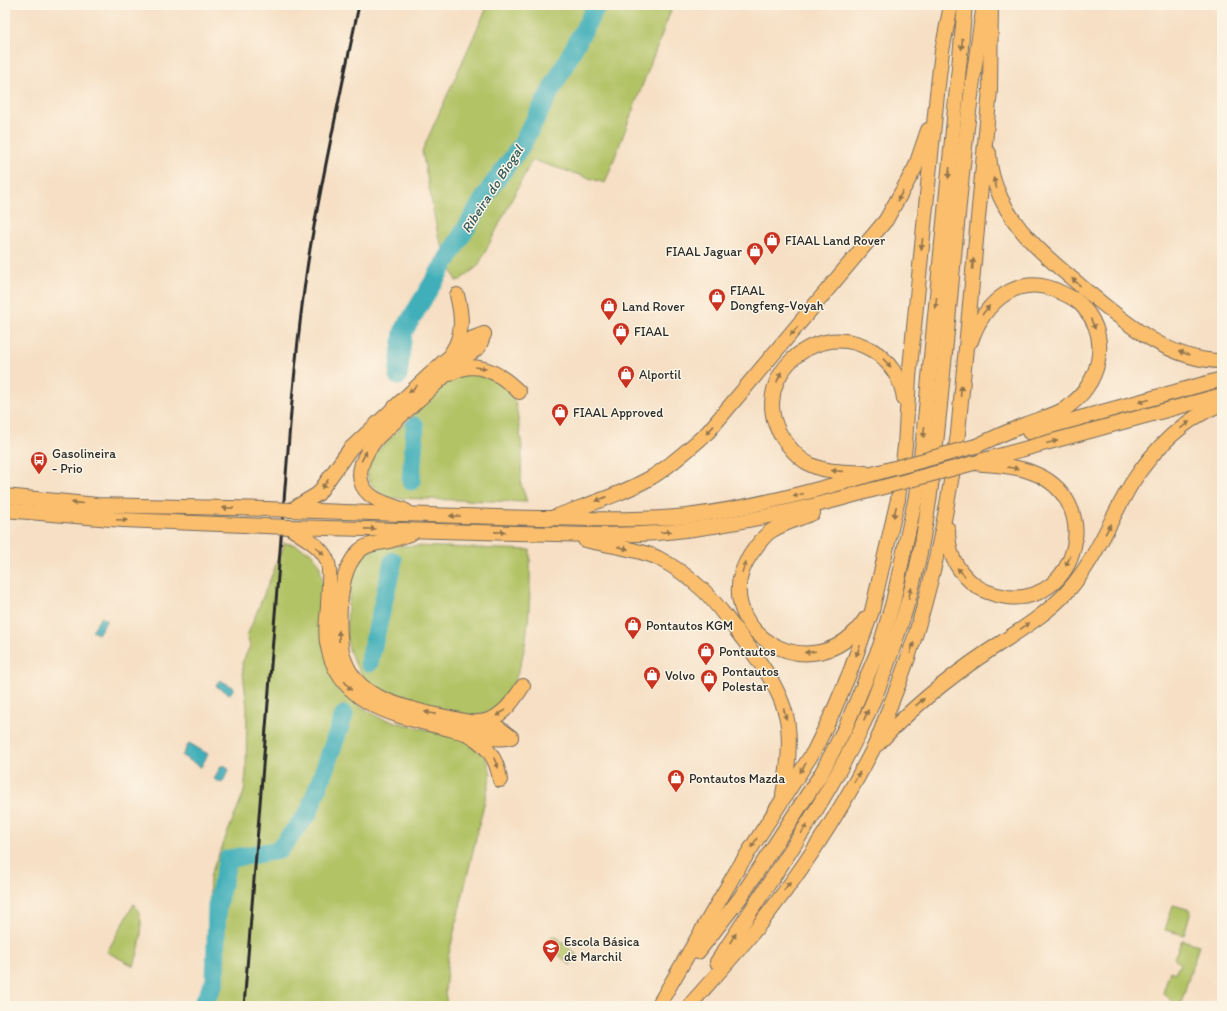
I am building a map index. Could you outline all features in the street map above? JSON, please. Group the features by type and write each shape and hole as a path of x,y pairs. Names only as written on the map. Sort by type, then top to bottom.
{"main road":[{"path":"658,1006 673,983 737,870 782,798 814,751 833,712 861,643 877,593 898,499 905,446 909,378 937,94 942,51 951,5"},
{"path":"673,983 740,898 821,774 851,717 880,646 889,616 906,547 924,440 965,5"},
{"path":"689,1006 835,778 859,731 884,673 902,621 918,562 931,492 971,86 984,5"},
{"path":"991,5 989,162 995,187 1009,212 1027,237 1051,261 1141,333 1165,347 1189,355 1222,361"},
{"path":"974,463 1030,471 1056,485 1067,498 1076,521 1075,544 1071,557 1058,577 1038,592 1025,597 998,596 980,590 957,568 949,546 951,486 990,90"},
{"path":"549,518 618,492 652,477 682,456 708,432 886,220 914,168 932,120 937,94"},
{"path":"963,372 970,344 982,315 992,303 1005,294 1024,286 1040,286 1054,289 1070,296 1084,307 1092,321 1098,338 1100,356 1097,370 1089,386 1066,408 976,446"},
{"path":"442,363 453,351 458,342 461,328 461,313 457,294"},
{"path":"291,510 318,494 350,449 442,363 472,338 484,334 479,347 379,436 369,448 361,463 359,473 362,484 369,495 418,515"},
{"path":"876,474 828,470 811,465 794,452 781,437 774,422 772,404 775,386 781,371 793,358 809,347 826,341 838,340 861,344 876,353 890,366 899,382 904,397 905,446"},
{"path":"444,377 458,369 474,367 490,370 504,377 519,392"},
{"path":"5,496 97,505 267,509 418,515 603,520 686,516 772,501 1222,379"},
{"path":"5,510 123,520 289,527 615,535 666,532 710,527 760,518 844,498 1222,395"},
{"path":"873,750 904,716 922,700 1038,617 1067,592 1088,566 1132,484 1149,459 1171,436 1194,418 1222,404"},
{"path":"689,1006 751,935 797,873 822,836 873,750 917,635 930,590 951,486"},
{"path":"844,498 770,531 758,544 746,562 740,581 740,598 745,614 752,628 767,642 788,652 806,654 825,650 842,642 855,632 865,619 877,593"},
{"path":"289,527 320,549 327,559 330,582 327,641 335,667 350,690 374,706 388,712 466,727 504,712 523,686"},
{"path":"420,530 389,541 366,546 358,552 346,570 341,592 338,634 342,654 353,676 372,693 398,705 466,727 488,749 499,770 500,780"},
{"path":"553,534 657,557 682,572 704,591 767,672 778,694 786,716 789,743 788,769 782,798"}],"green space":[{"path":"488,5 673,5 605,183 532,160 478,266 460,280 456,281 438,235 422,151"},
{"path":"466,372 486,374 507,387 516,404 522,447 521,484 527,502 391,498 381,494 372,486 369,481 367,471 369,462 375,453 450,379"},
{"path":"285,543 295,545 310,552 319,563 324,588 337,682 354,702 380,718 465,739 486,758 491,774 448,958 445,992 447,1006 192,1006 207,979 210,876 244,792 246,773 247,708 242,663 250,646 247,636"},
{"path":"387,545 530,550 530,593 525,644 519,668 510,689 497,705 479,715 466,715 389,695 374,687 364,678 356,665 348,645 347,625 350,591 355,569 361,559 368,552"},
{"path":"134,904 140,918 141,934 134,966 107,952"},
{"path":"1173,905 1191,910 1184,935 1165,930"},
{"path":"554,935 578,956 570,965 546,944"},
{"path":"1182,940 1199,945 1181,1003 1176,1005 1163,993 1170,971 1175,973 1180,964 1174,958"}],"water":[{"path":"101,617 107,620 98,634 92,631"},
{"path":"220,680 234,688 230,694 216,686"},
{"path":"189,743 208,754 201,767 182,756"},
{"path":"221,766 226,766 229,770 222,783 214,779"}],"waterway":[{"name":"Ribeira do Biogal","path":"398,376 403,332 491,187 521,146 597,5"},
{"name":"Ribeira do Biogal","path":"411,481 415,426"},
{"name":"Ribeira do Biogal","path":"369,663 393,561"},
{"name":"Ribeira do Biogal","path":"202,1006 215,981 217,906 228,859 279,850 309,812 344,715"}],"railway":[{"path":"244,1006 291,412 299,330 315,218 359,5"}],"place":[{"name":"FIAAL Land Rover","path":"772,255"},
{"name":"FIAAL Jaguar","path":"755,266"},
{"name":"FIAAL Dongfeng-Voyah","path":"717,312"},
{"name":"Land Rover","path":"609,321"},
{"name":"FIAAL","path":"621,346"},
{"name":"Alportil","path":"626,389"},
{"name":"FIAAL Approved","path":"560,427"},
{"name":"Gasolineira - Prio","path":"39,475"},
{"name":"Pontautos KGM","path":"633,640"},
{"name":"Pontautos","path":"706,666"},
{"name":"Volvo","path":"652,690"},
{"name":"Pontautos Polestar","path":"709,693"},
{"name":"Pontautos Mazda","path":"676,793"},
{"name":"Escola Básica de Marchil","path":"551,963"}]}
